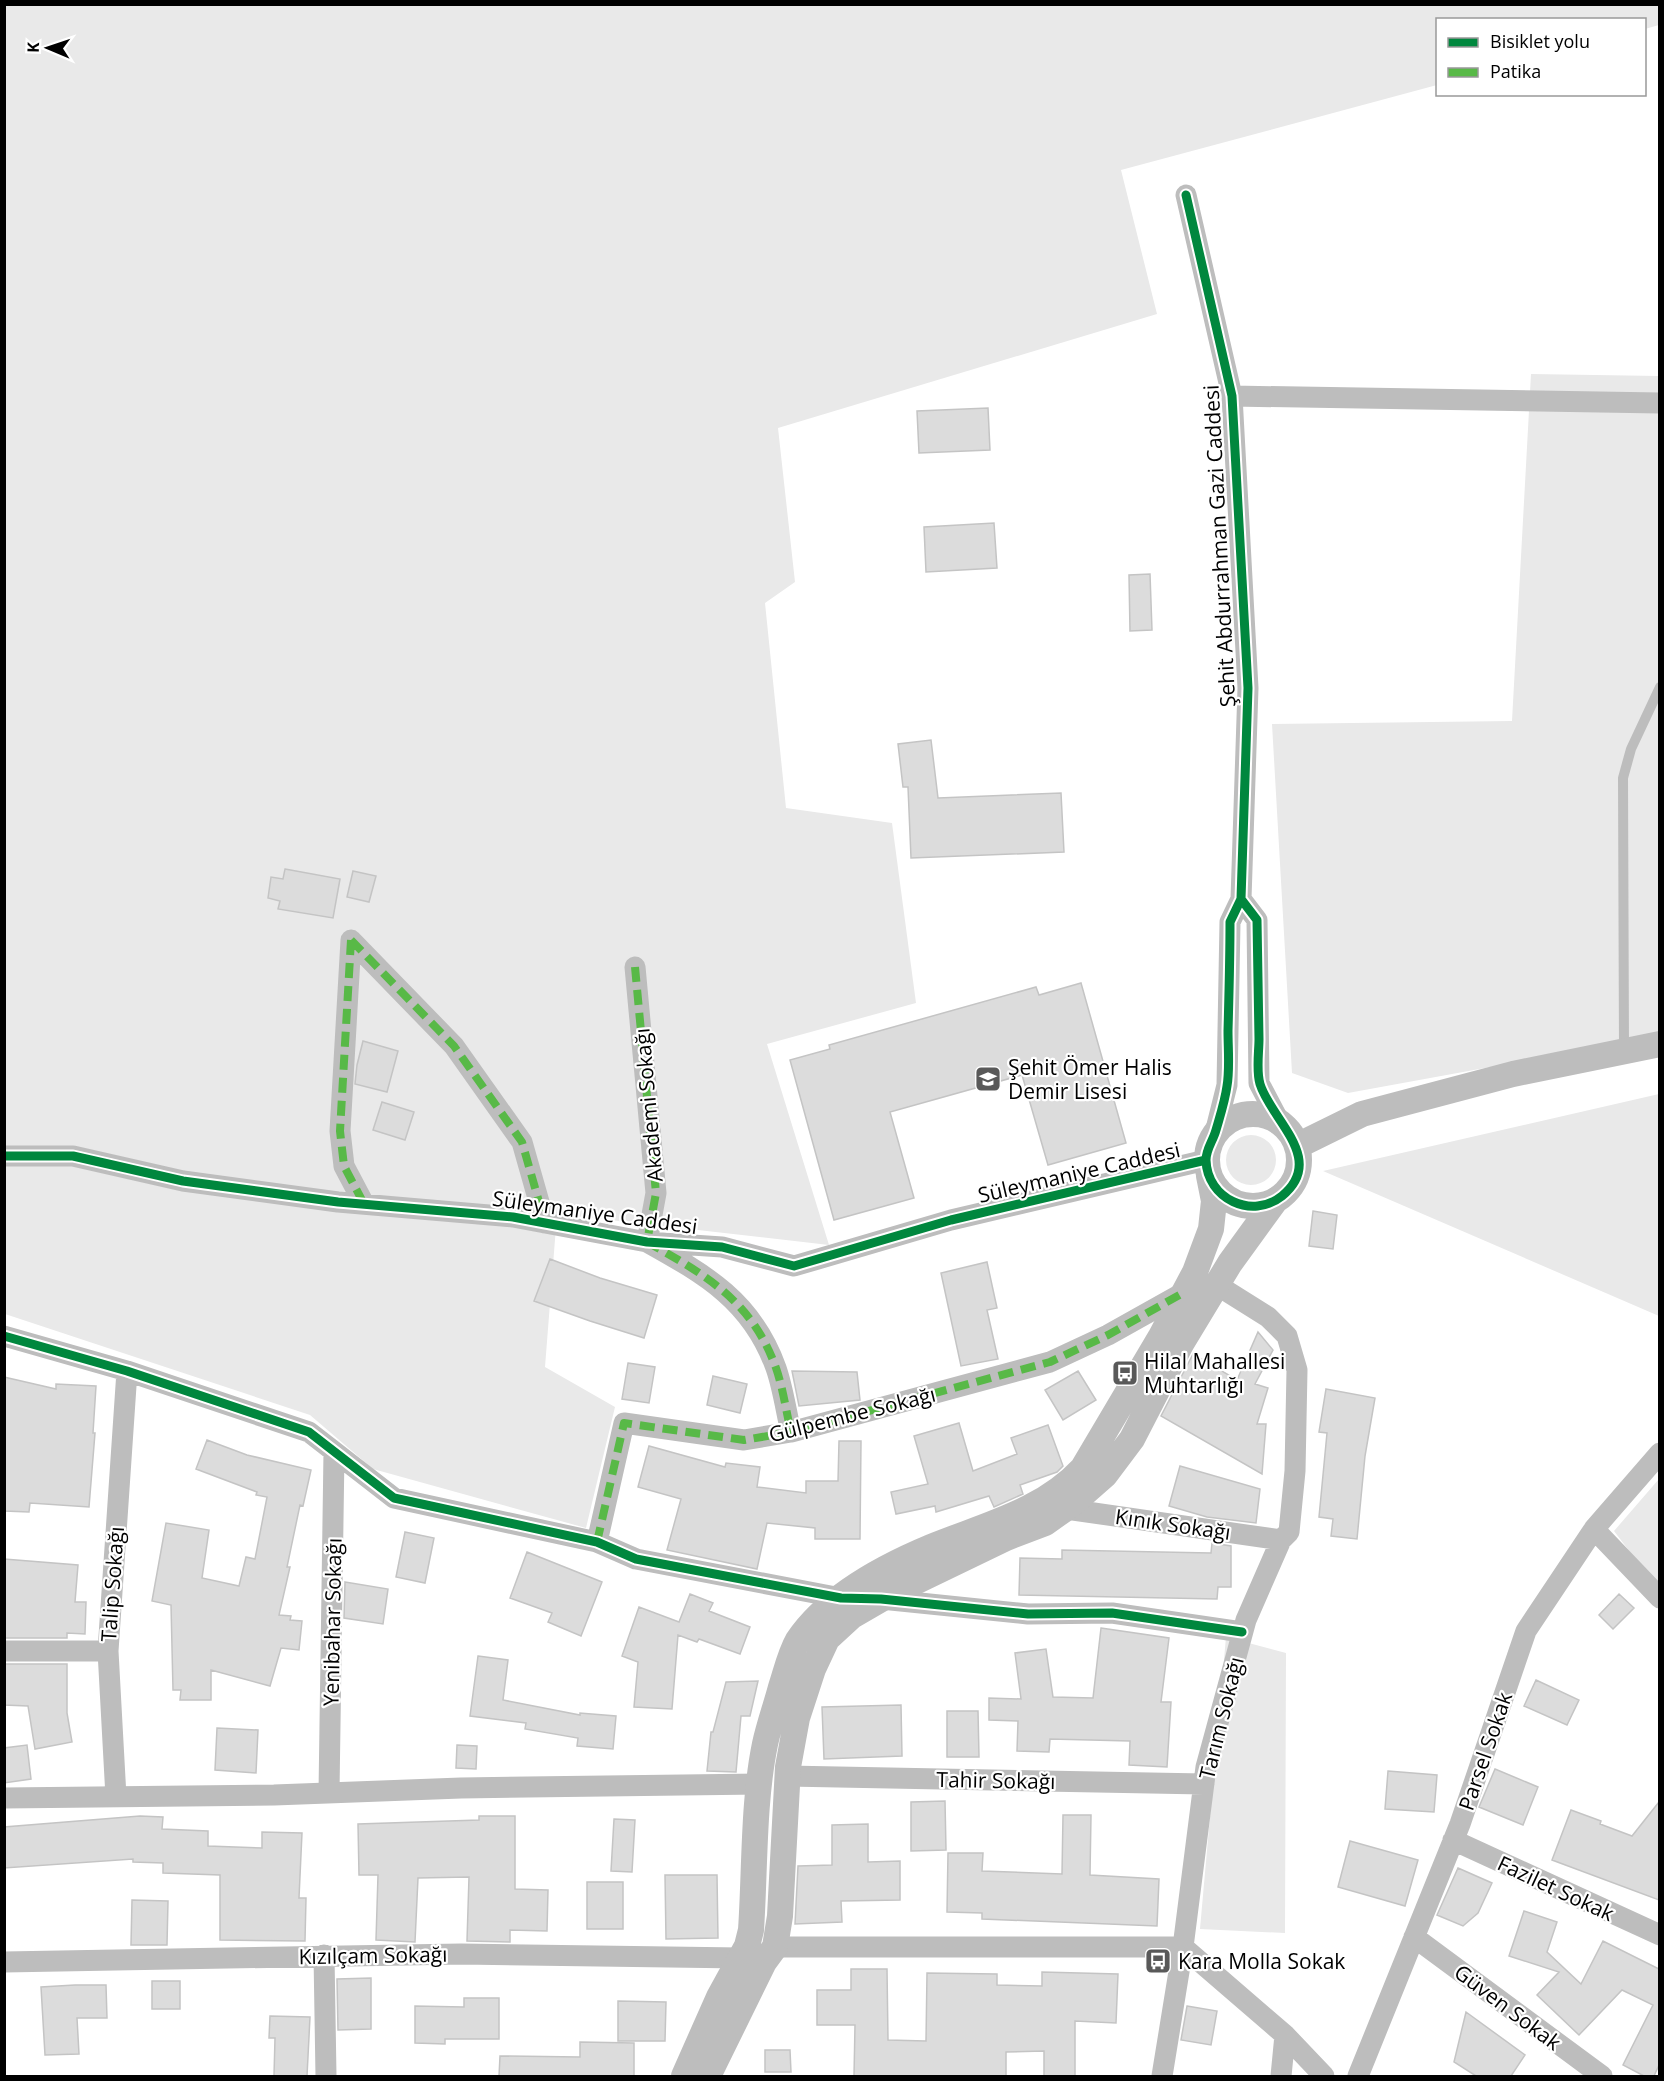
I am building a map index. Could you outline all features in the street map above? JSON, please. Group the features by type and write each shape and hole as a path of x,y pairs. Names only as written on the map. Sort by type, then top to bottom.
{"street":[{"name":"Şehit Abdurrahman Gazi Caddesi","path":"1186,195 1232,396 1248,688 1241,899"},
{"path":"1232,396 1659,403"},
{"path":"684,2076 719,1997 747,1946 751,1930 760,1784 765,1745 790,1660 798,1641 814,1621 869,1578 914,1554 1021,1513 1051,1497 1071,1481 1083,1468 1160,1338 1195,1272 1211,1229 1214,1201 1208,1168 1208,1146 1215,1133 1227,1085 1230,922 1241,899 1257,920 1259,1083 1280,1123 1297,1146 1299,1161 1296,1177 1288,1191 1275,1201 1230,1263 1181,1344 1132,1439 1105,1475 1066,1509 1045,1523 1006,1538 882,1599 852,1616 827,1639 813,1669 797,1718 788,1776 780,1916 775,1947 764,1962 708,2076"},
{"path":"364,1204 344,1166 340,1131 351,940 454,1046 522,1142 545,1223"},
{"name":"Akademi Sokağı","path":"635,967 656,1194 647,1242"},
{"path":"1297,1146 1362,1114 1514,1074 1659,1044"},
{"path":"1215,1133 1238,1116 1253,1114 1267,1116 1280,1123"},
{"name":"Süleymaniye Caddesi","path":"4,1156 73,1156 183,1180 364,1204 513,1217 647,1242 722,1247 794,1266 951,1220 1208,1168"},
{"path":"1208,1168 1217,1190 1229,1201 1244,1206 1260,1206 1275,1201"},
{"path":"647,1242 692,1267 732,1298 759,1330 776,1370 791,1432"},
{"name":"Tarım Sokağı","path":"1162,2076 1183,1947 1206,1767 1242,1632 1281,1540 1289,1532 1295,1472 1297,1370 1287,1336 1268,1317 1217,1285"},
{"name":"Gülpembe Sokağı","path":"597,1542 624,1423 744,1440 791,1432 1050,1362 1108,1335 1184,1293"},
{"path":"4,1336 127,1371 309,1432 394,1498 597,1542 636,1559 841,1598 882,1599 1028,1614 1112,1613 1242,1632"},
{"name":"Talip Sokağı","path":"116,1797 108,1651 127,1371"},
{"name":"Yenibahar Sokağı","path":"329,1793 334,1452"},
{"name":"Parsel Sokak","path":"1358,2076 1454,1840 1526,1631 1594,1529 1659,1453"},
{"name":"Kınık Sokağı","path":"1066,1509 1281,1540"},
{"path":"1594,1529 1659,1598"},
{"path":"4,1652 108,1651"},
{"name":"Tahir Sokağı","path":"788,1776 1204,1784"},
{"path":"4,1798 760,1784"},
{"name":"Fazilet Sokak","path":"1454,1840 1659,1935"},
{"name":"Güven Sokak","path":"1414,1936 1602,2076"},
{"path":"741,1958 775,1947 1183,1947 1285,2036 1324,2076"},
{"name":"Kızılçam Sokağı","path":"4,1962 460,1953 741,1958"},
{"path":"324,1955 326,2076"},
{"path":"1281,2076 1285,2036"}],"lane":[{"path":"1624,1052 1623,778 1631,749 1659,687"}],"shaded area":[{"path":"5,5 1659,5 1659,25 1646,29 1646,18 1436,18 1436,85 1121,170 1157,314 778,428 795,582 765,603 786,808 892,823 916,1003 767,1044 829,1245 557,1214 545,1367 615,1407 586,1528 373,1469 310,1415 5,1314"},
{"path":"1531,374 1659,376 1659,1036 1348,1093 1292,1073 1272,724 1512,721"},
{"path":"1659,1094 1659,1316 1323,1171"},
{"path":"1251,1135 1265,1139 1272,1146 1276,1160 1272,1174 1265,1181 1251,1185 1237,1181 1230,1174 1226,1160 1230,1146 1237,1139"},
{"path":"1659,1479 1659,1590 1614,1531"},
{"path":"1226,1637 1286,1653 1285,1933 1200,1929"}],"building":[{"path":"988,408 990,450 919,453 917,411"},
{"path":"994,523 997,568 926,572 924,527"},
{"path":"1150,574 1152,630 1130,631 1129,575"},
{"path":"931,740 938,798 1061,793 1064,852 911,858 908,787 903,787 898,744"},
{"path":"285,869 340,879 333,918 278,909 280,901 268,898 271,877 283,879"},
{"path":"353,871 376,876 369,902 347,897"},
{"path":"1081,983 1126,1143 1048,1165 1022,1075 890,1112 914,1198 834,1220 790,1060 830,1049 829,1045 1036,987 1039,995"},
{"path":"363,1041 398,1051 387,1092 355,1084"},
{"path":"382,1102 414,1112 405,1140 373,1130"},
{"path":"1313,1211 1337,1215 1333,1249 1309,1246"},
{"path":"550,1259 600,1278 657,1295 644,1338 534,1301"},
{"path":"987,1262 997,1308 987,1310 998,1359 961,1366 941,1273"},
{"path":"1258,1332 1273,1350 1255,1384 1268,1388 1257,1424 1266,1424 1262,1474 1161,1416 1193,1354 1237,1380"},
{"path":"628,1363 655,1367 649,1403 622,1399"},
{"path":"792,1371 857,1372 860,1400 799,1406"},
{"path":"1078,1371 1096,1400 1063,1420 1045,1390"},
{"path":"713,1376 747,1384 740,1413 707,1405"},
{"path":"4,1377 56,1389 56,1384 96,1386 89,1507 30,1503 29,1512 4,1511"},
{"path":"1326,1389 1375,1398 1365,1456 1357,1539 1331,1536 1333,1519 1319,1517 1327,1433 1319,1432"},
{"path":"959,1423 973,1471 1017,1454 1011,1438 1048,1425 1063,1466 1057,1472 1020,1485 1023,1494 994,1507 989,1496 936,1512 935,1506 896,1514 891,1492 928,1484 914,1436"},
{"path":"207,1440 247,1455 311,1470 303,1506 300,1505 287,1567 290,1567 279,1615 291,1616 290,1620 302,1621 299,1650 281,1648 270,1686 211,1670 211,1700 180,1700 181,1690 173,1690 171,1605 152,1601 166,1523 209,1530 202,1578 239,1586 246,1557 255,1559 267,1497 256,1495 257,1492 196,1469"},
{"path":"839,1441 861,1441 860,1539 815,1539 815,1528 767,1523 757,1569 667,1550 681,1499 638,1487 649,1446 725,1467 726,1463 760,1467 757,1487 806,1493 806,1481 838,1481"},
{"path":"1180,1466 1260,1489 1256,1523 1207,1517 1169,1506"},
{"path":"405,1532 434,1538 425,1583 396,1577"},
{"path":"1212,1543 1231,1546 1231,1587 1218,1587 1217,1599 1019,1595 1020,1558 1062,1559 1062,1550 1211,1553"},
{"path":"527,1552 602,1582 581,1636 548,1622 552,1613 510,1598"},
{"path":"4,1559 78,1565 75,1602 86,1602 85,1634 67,1633 67,1638 4,1638"},
{"path":"345,1582 388,1589 383,1624 344,1618"},
{"path":"690,1594 713,1603 709,1611 750,1627 740,1654 699,1639 697,1642 678,1635 672,1709 634,1707 638,1662 622,1656 639,1607 679,1622"},
{"path":"1619,1594 1634,1608 1613,1629 1599,1615"},
{"path":"1101,1628 1169,1638 1161,1702 1171,1702 1167,1767 1129,1765 1130,1741 1050,1739 1049,1752 1017,1751 1018,1721 989,1720 989,1698 1021,1699 1015,1653 1046,1649 1053,1697 1093,1698"},
{"path":"478,1656 508,1660 503,1700 580,1715 580,1713 616,1716 613,1749 577,1746 578,1738 525,1729 526,1723 470,1716"},
{"path":"4,1664 67,1664 67,1713 72,1742 35,1749 28,1706 4,1705"},
{"path":"1536,1680 1579,1700 1567,1725 1524,1706"},
{"path":"758,1681 750,1716 741,1716 736,1772 707,1771 711,1732 713,1732 726,1682"},
{"path":"901,1705 902,1756 824,1759 822,1707"},
{"path":"947,1711 978,1711 979,1757 947,1757"},
{"path":"217,1728 258,1730 256,1773 215,1770"},
{"path":"27,1745 31,1779 4,1783 4,1748"},
{"path":"457,1745 477,1746 476,1769 456,1768"},
{"path":"1495,1769 1538,1787 1523,1825 1479,1807"},
{"path":"1388,1771 1437,1775 1434,1812 1385,1809"},
{"path":"945,1801 946,1850 911,1851 911,1802"},
{"path":"1659,1802 1659,1900 1552,1860 1571,1810 1632,1836"},
{"path":"1063,1815 1091,1815 1090,1875 1159,1879 1157,1926 982,1919 982,1913 947,1912 948,1853 983,1853 982,1871 1062,1874"},
{"path":"140,1816 163,1817 162,1829 208,1831 208,1846 262,1848 262,1832 302,1833 299,1898 306,1898 305,1941 220,1940 220,1875 163,1873 163,1863 133,1862 133,1859 4,1868 4,1827"},
{"path":"479,1816 515,1816 515,1889 548,1890 547,1931 510,1930 510,1942 467,1941 469,1877 418,1878 415,1942 376,1940 378,1875 359,1875 358,1824 479,1820"},
{"path":"614,1819 635,1820 632,1872 611,1871"},
{"path":"868,1824 868,1862 900,1861 900,1900 841,1901 842,1922 795,1924 798,1866 832,1865 832,1825"},
{"path":"1350,1841 1418,1860 1405,1906 1338,1887"},
{"path":"1458,1868 1492,1883 1478,1913 1463,1926 1437,1915"},
{"path":"665,1875 717,1875 718,1938 666,1939"},
{"path":"587,1882 623,1882 623,1929 587,1929"},
{"path":"132,1900 168,1901 167,1945 131,1945"},
{"path":"1524,1911 1557,1922 1547,1952 1581,1984 1603,1941 1659,1969 1659,2065 1654,2076 1644,2076 1623,2065 1653,2005 1622,1990 1579,2035 1537,1995 1559,1972 1509,1956"},
{"path":"851,1969 887,1969 888,2040 926,2041 927,1973 997,1974 997,1985 1042,1986 1042,1972 1118,1974 1116,2023 1075,2021 1075,2076 1044,2076 1044,2051 1006,2052 1006,2076 854,2076 855,2025 817,2025 817,1990 851,1990"},
{"path":"371,1978 371,2029 338,2030 337,1979"},
{"path":"152,1981 180,1981 180,2009 152,2009"},
{"path":"106,1985 107,2018 77,2018 79,2054 45,2055 41,1987"},
{"path":"464,1998 499,1998 499,2039 445,2039 445,2044 415,2043 415,2006 464,2007"},
{"path":"618,2001 666,2002 665,2041 618,2041"},
{"path":"1187,2006 1217,2011 1211,2045 1181,2040"},
{"path":"1466,2012 1525,2055 1511,2076 1476,2076 1454,2062"},
{"path":"270,2016 310,2017 307,2076 274,2076 275,2038 269,2038"},
{"path":"580,2042 634,2043 634,2076 499,2076 500,2056 580,2057"},
{"path":"765,2050 790,2050 791,2072 765,2072"}],"marked path":[{"path":"351,940 454,1046 522,1142 545,1223"},
{"path":"351,940 340,1131 344,1166 364,1204"},
{"path":"635,967 656,1193 647,1242 689,1266 725,1292 754,1325 776,1368 791,1432"},
{"path":"597,1542 624,1423 744,1440 791,1432 1050,1362 1108,1335 1183,1293"}],"cycle path":[{"path":"1186,195 1232,396 1248,688 1241,899 1230,922 1228,1079 1215,1134 1206,1160 1208,1174 1223,1195 1233,1202 1258,1206 1270,1203 1282,1196 1294,1182 1299,1168 1298,1154 1292,1140 1260,1084 1257,920 1241,899"},
{"path":"4,1156 73,1156 183,1181 338,1202 513,1217 647,1242 722,1247 794,1266 951,1220 1206,1160"},
{"path":"4,1336 127,1371 309,1432 394,1498 597,1542 636,1559 841,1598 881,1599 1028,1614 1112,1613 1242,1632"}],"place":[{"name":"Şehit Ömer Halis Demir Lisesi","path":"988,1079"},
{"name":"Hilal Mahallesi Muhtarlığı","path":"1125,1373"},
{"name":"Kara Molla Sokak","path":"1158,1961"}]}
